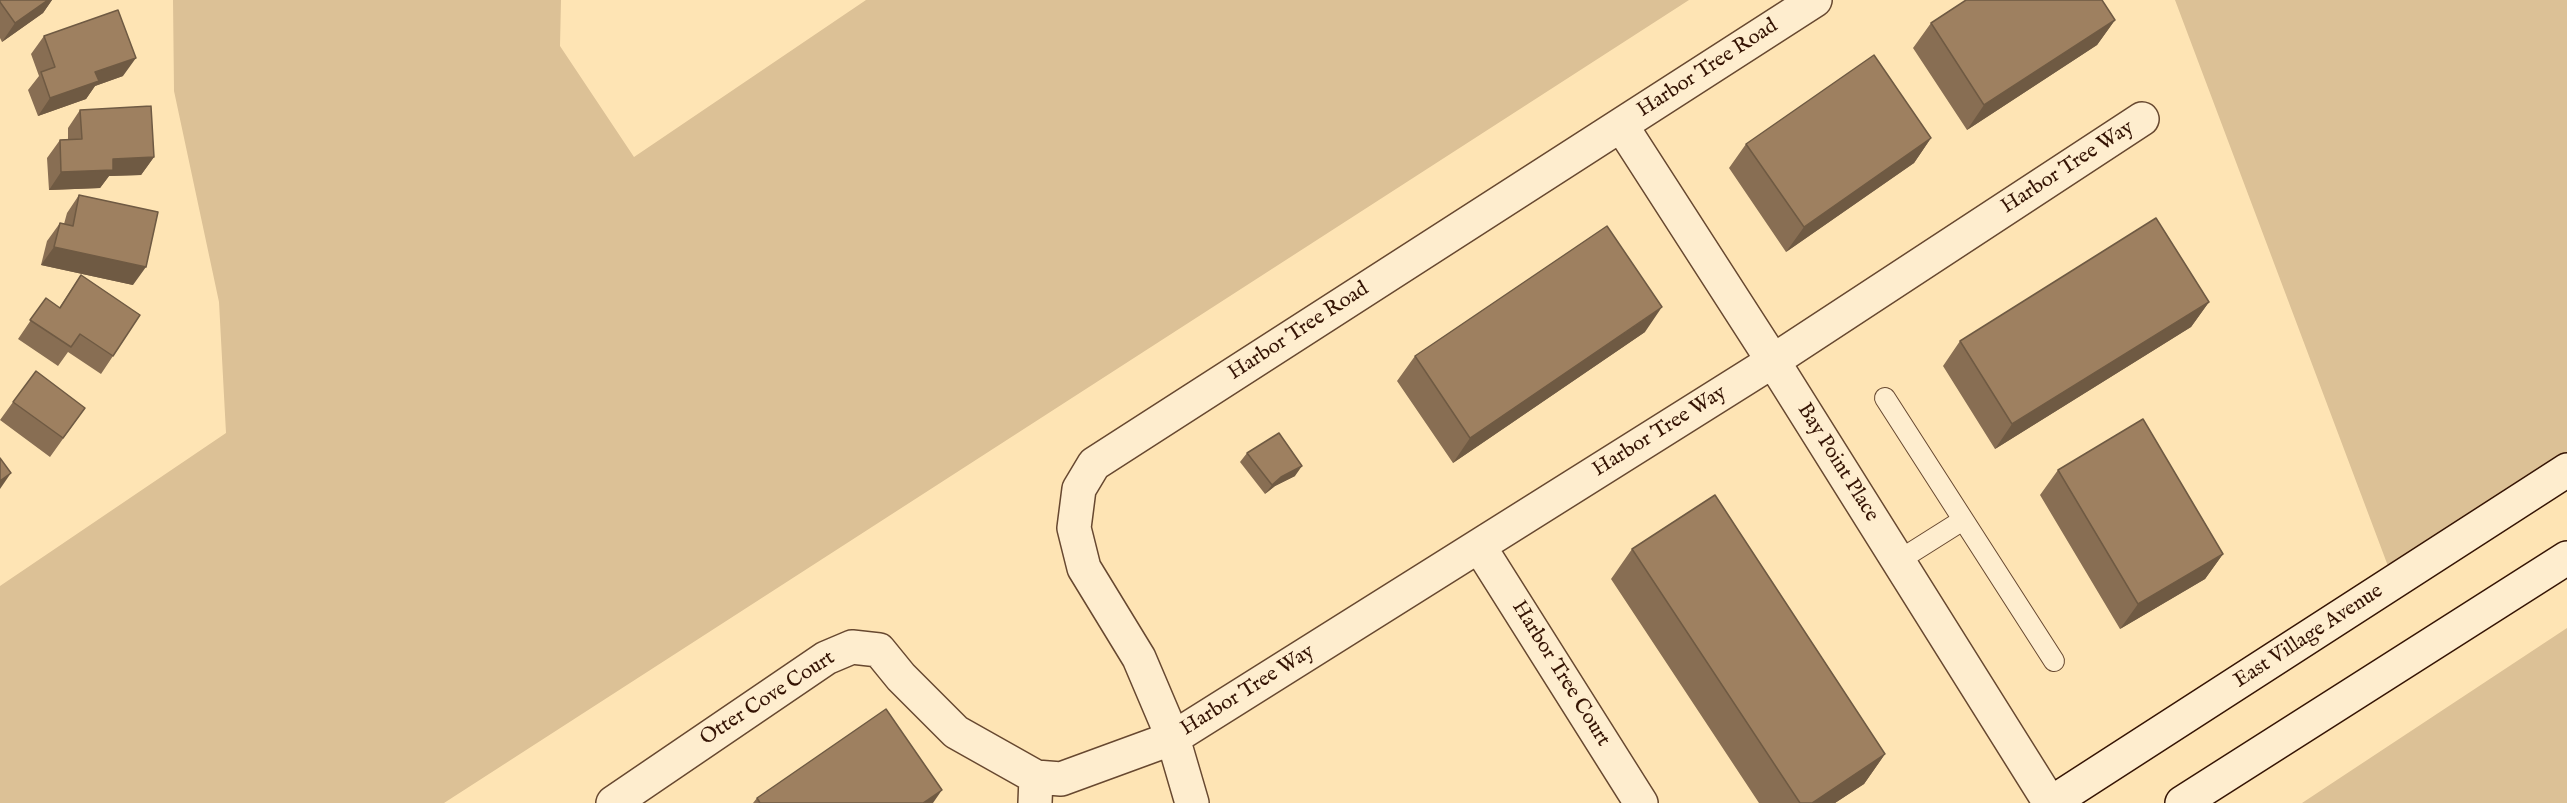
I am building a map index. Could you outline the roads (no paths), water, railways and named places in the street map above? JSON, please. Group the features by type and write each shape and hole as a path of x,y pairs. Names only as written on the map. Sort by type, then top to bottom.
{"street":[{"name":"Harbor Tree Road","path":"1192,803 1173,738 1138,658 1084,568 1074,528 1079,489 1094,464 1815,0"},
{"name":"Harbor Tree Way","path":"1173,738 1773,361 2142,119"},
{"name":"Bay Point Place","path":"1621,125 1773,361 2050,803"},
{"name":"East Village Avenue","path":"2050,803 2567,470"},
{"name":"Harbor Tree Court","path":"1479,546 1641,803"},
{"path":"2182,803 2567,558"},
{"name":"Otter Cove Court","path":"613,803 826,658 852,647 879,650 901,677 956,732 1036,790 1173,738"}],"lane":[{"path":"1886,398 2055,661"},
{"path":"1898,561 1963,520"}]}
